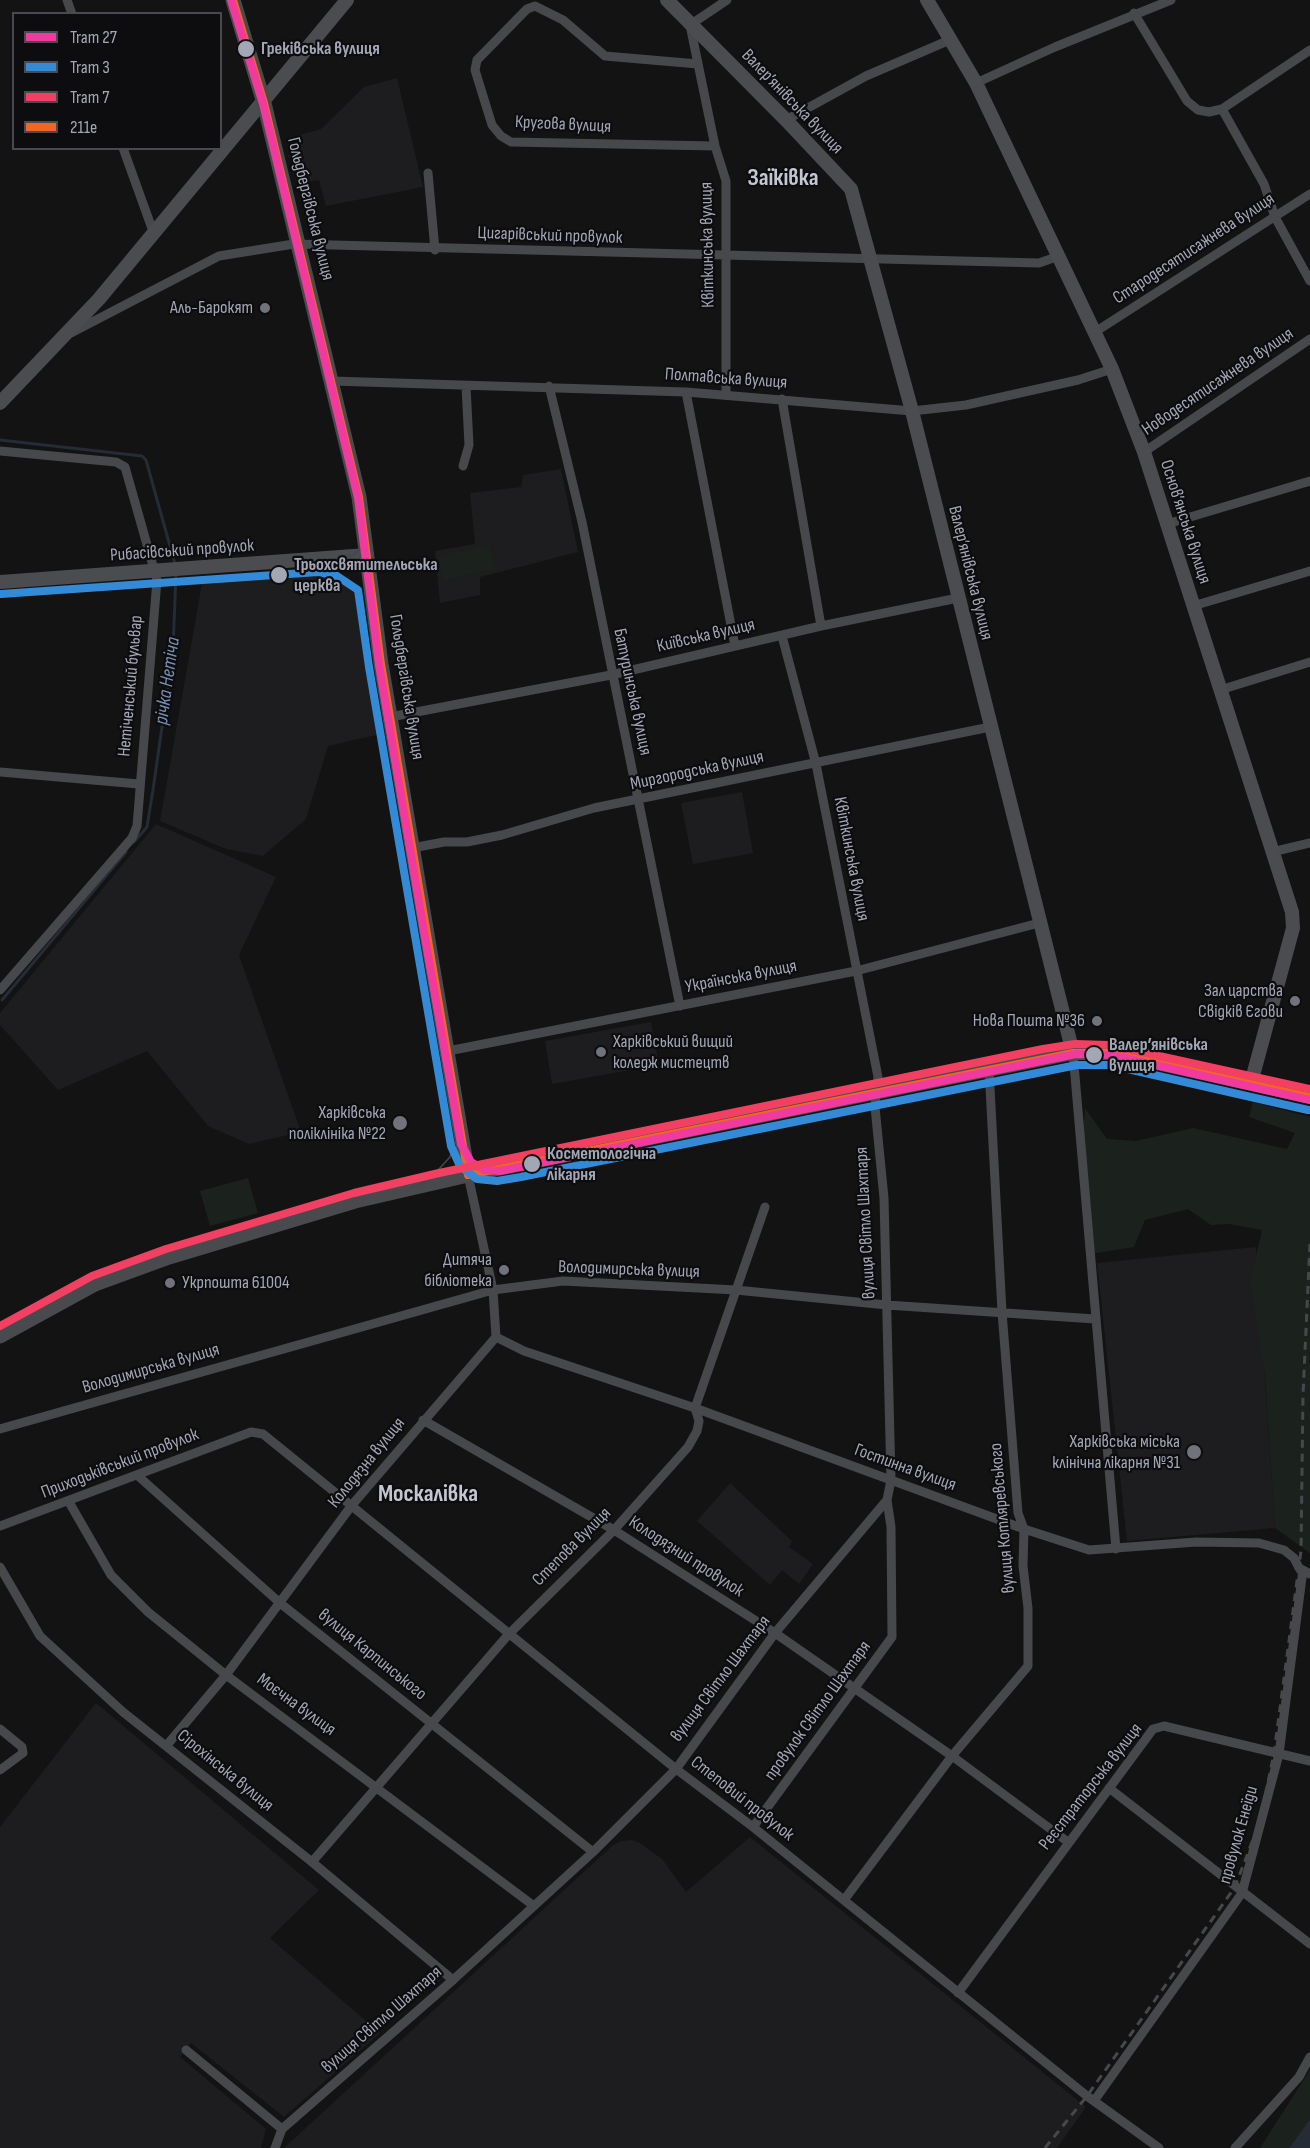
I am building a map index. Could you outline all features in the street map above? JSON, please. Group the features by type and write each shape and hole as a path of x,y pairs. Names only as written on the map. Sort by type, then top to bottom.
{"main road":[{"name":"Гольдбергівська вулиця","path":"233,0 264,103 359,497 390,717 468,1175"},
{"path":"0,1336 95,1284 169,1257 355,1201 468,1175"}],"street":[{"path":"0,403 61,339 154,234 347,0"},
{"name":"Валер’янівська вулиця","path":"667,0 851,189 912,411 1073,1053 1116,1549"},
{"path":"690,25 727,0"},
{"name":"Основ’янська вулиця","path":"927,0 976,83 1112,369 1144,452 1292,912 1293,928 1251,1083"},
{"path":"976,83 1134,13 1171,0"},
{"name":"Кругова вулиця","path":"698,64 604,56 563,20 534,6 527,9 477,60 475,70 492,125 501,136 511,142 715,146"},
{"path":"1134,13 1187,100 1198,110 1209,112 1222,109 1310,50"},
{"name":"Квіткинська вулиця","path":"690,25 715,146 726,181 726,395"},
{"path":"786,120 866,75 952,39"},
{"path":"1222,109 1264,184 1275,217 1310,281"},
{"path":"124,150 154,234"},
{"path":"428,173 435,250"},
{"name":"Стародесятисажнева вулиця","path":"1095,332 1310,194"},
{"name":"Цигарівський провулок","path":"61,339 219,256 299,244 435,250 1039,263 1059,256"},
{"name":"Новодесятисажнева вулиця","path":"1144,452 1310,339"},
{"name":"Полтавська вулиця","path":"332,381 686,392 912,411 966,405 1078,380 1112,369"},
{"path":"463,466 470,445 466,386"},
{"name":"Батуринська вулиця","path":"549,386 582,522 611,675 680,1006"},
{"path":"686,392 735,646"},
{"path":"782,399 821,626"},
{"name":"Нетіченський бульвар","path":"0,451 116,462 125,467 157,580 139,784 139,813 132,838 0,990"},
{"path":"1167,524 1310,481"},
{"name":"Рибасівський провулок","path":"0,582 367,555"},
{"path":"1193,606 1310,571"},
{"name":"Київська вулиця","path":"390,717 611,675 821,626 958,598"},
{"name":"Квіткинська вулиця","path":"782,636 816,764 879,1091"},
{"path":"1220,690 1310,663"},
{"name":"Миргородська вулиця","path":"412,848 444,842 467,842 594,808 638,801 990,727"},
{"path":"0,772 139,784"},
{"path":"1272,852 1310,843"},
{"name":"Українська вулиця","path":"448,1051 856,972 1039,923"},
{"path":"496,1337 493,1290 468,1175 1073,1053 1108,1053 1310,1097"},
{"name":"вулиця Котляревського","path":"844,1900 952,1756 1028,1666 1028,1608 1023,1566 1024,1529 1018,1513 1002,1312 989,1069"},
{"name":"вулиця Світло Шахтаря","path":"275,2148 282,2129 453,1980 593,1852 675,1769 775,1633 887,1500 891,1480 884,1198 876,1118 879,1091"},
{"name":"Степова вулиця","path":"312,1862 376,1785 508,1635 614,1530 688,1447 697,1431 699,1421 695,1408 765,1207"},
{"name":"Володимирська вулиця","path":"0,1429 493,1290 563,1281 736,1290 887,1305 1095,1319"},
{"name":"Гостинна вулиця","path":"496,1337 524,1351 695,1408 1024,1529 1089,1550 1196,1542 1259,1543 1284,1550 1306,1572"},
{"name":"Колодязна вулиця","path":"167,1744 226,1675 352,1505 496,1337"},
{"name":"Колодязний провулок","path":"423,1420 614,1530 775,1633 952,1756 1068,1842"},
{"name":"Степовий провулок","path":"251,1432 263,1434 675,1769 753,1827 1094,2101 1159,2148"},
{"name":"Приходьківський провулок","path":"0,1526 251,1432"},
{"name":"вулиця Карпинського","path":"137,1475 280,1603 593,1852"},
{"name":"провулок Світло Шахтаря","path":"753,1827 892,1637 891,1527 887,1500"},
{"name":"Моєчна вулиця","path":"69,1502 111,1575 148,1612 226,1675 376,1785 534,1906"},
{"name":"Сірохінська вулиця","path":"0,1567 40,1636 123,1712 167,1744 453,1980"},
{"name":"провулок Енеїди","path":"1094,2101 1242,1893 1279,1754 1306,1572"},
{"name":"Реєстраторська вулиця","path":"958,1993 1153,1729 1164,1726 1310,1761"},
{"path":"0,1729 22,1747 23,1753 0,1770"},
{"path":"1109,1788 1310,1944"},
{"path":"186,2050 282,2129"},
{"path":"1235,2148 1299,2077 1310,2057"}],"shaded area":[{"path":"397,78 423,187 326,206 319,180 299,183 288,138 321,129 364,87"},
{"path":"561,469 578,552 480,577 480,595 440,603 435,551 475,544 470,493 521,487 523,475"},
{"path":"490,546 494,569 443,580 439,557"},
{"path":"307,569 358,590 385,733 328,746 306,819 263,856 226,849 160,821 203,578"},
{"path":"742,792 753,853 693,864 681,803"},
{"path":"156,824 276,877 239,955 301,1132 249,1144 208,1126 147,1051 58,1090 0,1025 0,1013"},
{"name":"Харківський вищий коледж мистецтв","path":"651,1022 659,1065 552,1084 545,1041"},
{"path":"1253,1102 1310,1117 1310,1553 1275,1528 1265,1375 1250,1283 1262,1230 1229,1224 1211,1225 1188,1209 1145,1220 1134,1247 1090,1254 1082,1152 1085,1108 1107,1139 1136,1141 1193,1128 1287,1149 1295,1133 1249,1117"},
{"path":"248,1178 258,1213 210,1226 200,1191"},
{"name":"Харківська міська клінічна лікарня №31","path":"1256,1247 1275,1528 1127,1541 1097,1263"},
{"path":"730,1483 792,1541 789,1547 813,1564 799,1584 782,1570 770,1585 697,1521"},
{"path":"96,1703 319,1890 270,1938 380,2033 284,2117 191,2043 180,2057 266,2129 261,2148 0,2148 0,1827"},
{"path":"750,1837 1086,2107 1057,2148 284,2148 612,1846 621,1841 632,1840 640,1843 662,1859 686,1892"},
{"path":"1310,2070 1310,2120 1289,2148 1260,2148"},
{"path":"1310,2120 1310,2148 1289,2148 1308,2122"}],"waterway":[{"name":"річка Нетіча","path":"0,440 142,456 146,460 175,564"},
{"name":"річка Нетіча","path":"134,842 147,827 153,790 173,650 176,573"},
{"name":"річка Нетіча","path":"2,1000 126,852"}],"tram line":[{"name":"27","path":"231,0 263,104 358,498 379,665 425,938 461,1144 471,1162 484,1170 500,1171 1076,1054 1111,1055 1310,1100"},
{"path":"315,561 342,559 355,554 364,542 365,526"},
{"name":"3","path":"1,594 318,572 337,576 358,590 369,667 451,1146 460,1166 477,1179 497,1181 521,1177 1077,1065 1110,1065 1308,1110"},
{"name":"7","path":"0,1326 92,1276 166,1249 354,1193 439,1173 1043,1049 1075,1044 1109,1045 1310,1089"},
{"path":"406,1191 429,1180 450,1157 459,1131 458,1105"}],"railway":[{"path":"1045,2148 1087,2096 1235,1887 1260,1821 1274,1753 1301,1551 1303,1395 1310,1243"}],"transit line":[{"name":"211е","path":"233,0 264,103 359,497 381,664 468,1175"},
{"name":"211е","path":"468,1175 1073,1053 1112,1053 1310,1097"}],"place":[{"name":"Греківська вулиця","path":"246,49"},
{"name":"Аль-Барокят","path":"265,308"},
{"name":"Трьохсвятительська церква","path":"279,575"},
{"name":"Зал царства Свідків Єгови","path":"1295,1001"},
{"name":"Нова Пошта №36","path":"1097,1021"},
{"name":"Харківський вищий коледж мистецтв","path":"601,1052"},
{"name":"Валер’янівська вулиця","path":"1094,1055"},
{"name":"Харківська поліклініка №22","path":"400,1123"},
{"name":"Косметологічна лікарня","path":"532,1164"},
{"name":"Дитяча бібліотека","path":"504,1270"},
{"name":"Укрпошта 61004","path":"170,1283"},
{"name":"Харківська міська клінічна лікарня №31","path":"1194,1452"}],"district":[{"name":"Заїківка","path":"783,179"},
{"name":"Москалівка","path":"428,1495"}]}
